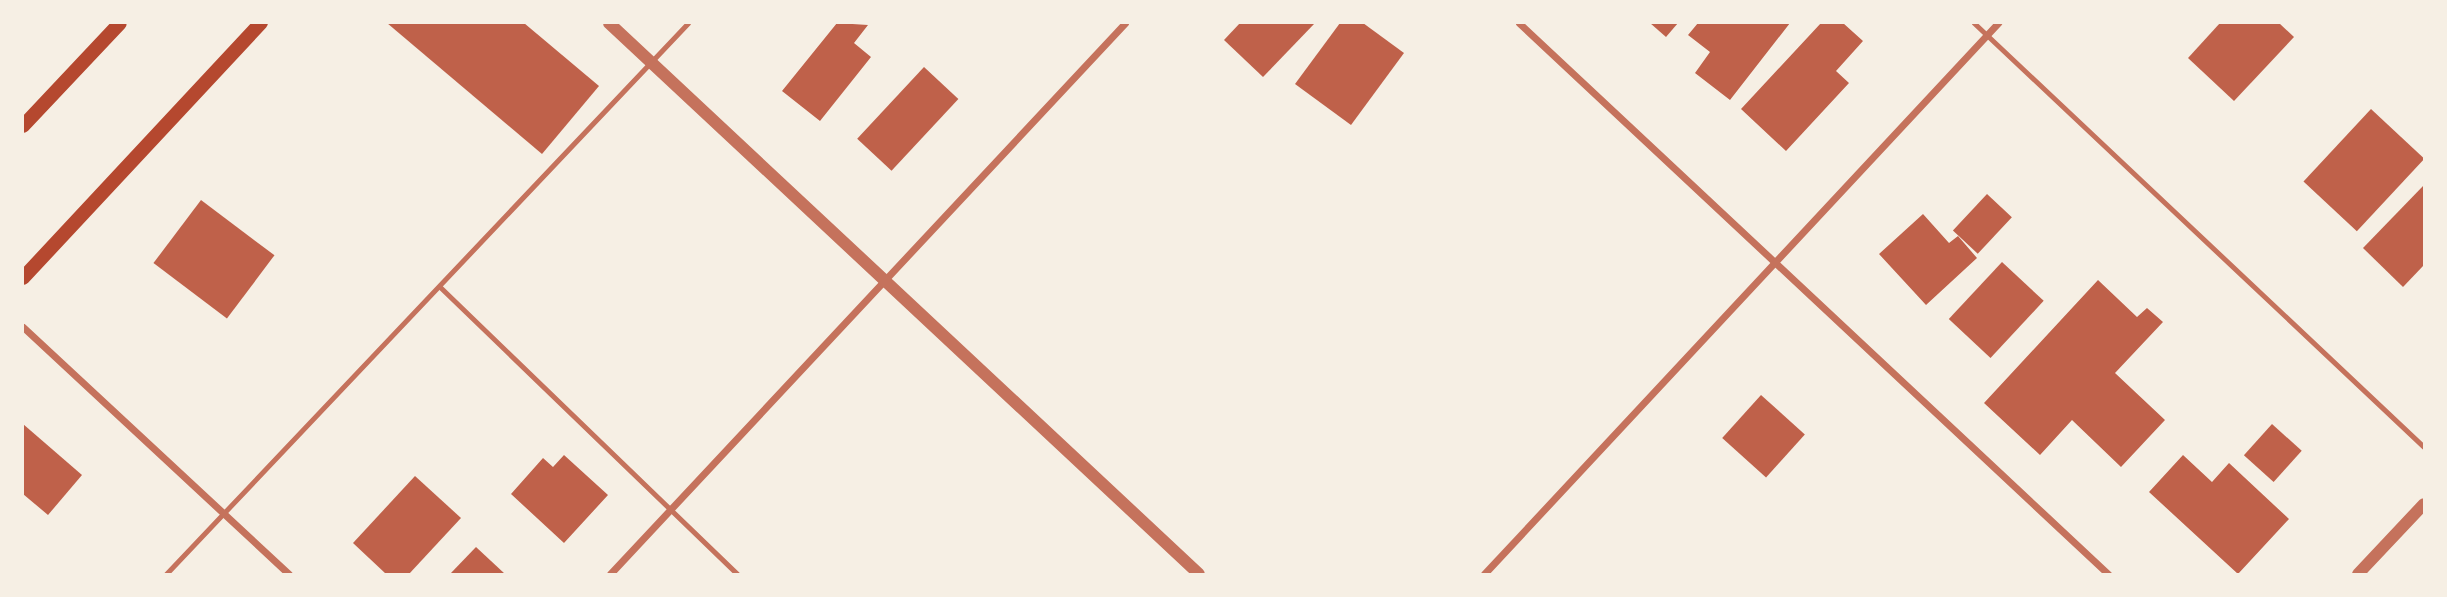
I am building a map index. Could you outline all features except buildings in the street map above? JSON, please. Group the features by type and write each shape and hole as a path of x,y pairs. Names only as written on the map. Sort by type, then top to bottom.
{"main road":[{"path":"23,126 120,23"},
{"path":"23,278 261,23"}],"street":[{"path":"609,23 1199,574"},
{"path":"610,574 1125,23"},
{"path":"1519,23 2108,574"},
{"path":"1484,574 1998,23"},
{"path":"23,327 289,574"},
{"path":"2358,574 2424,504"}],"lane":[{"path":"166,574 688,23"},
{"path":"1974,23 2424,447"},
{"path":"440,287 737,574"}]}
